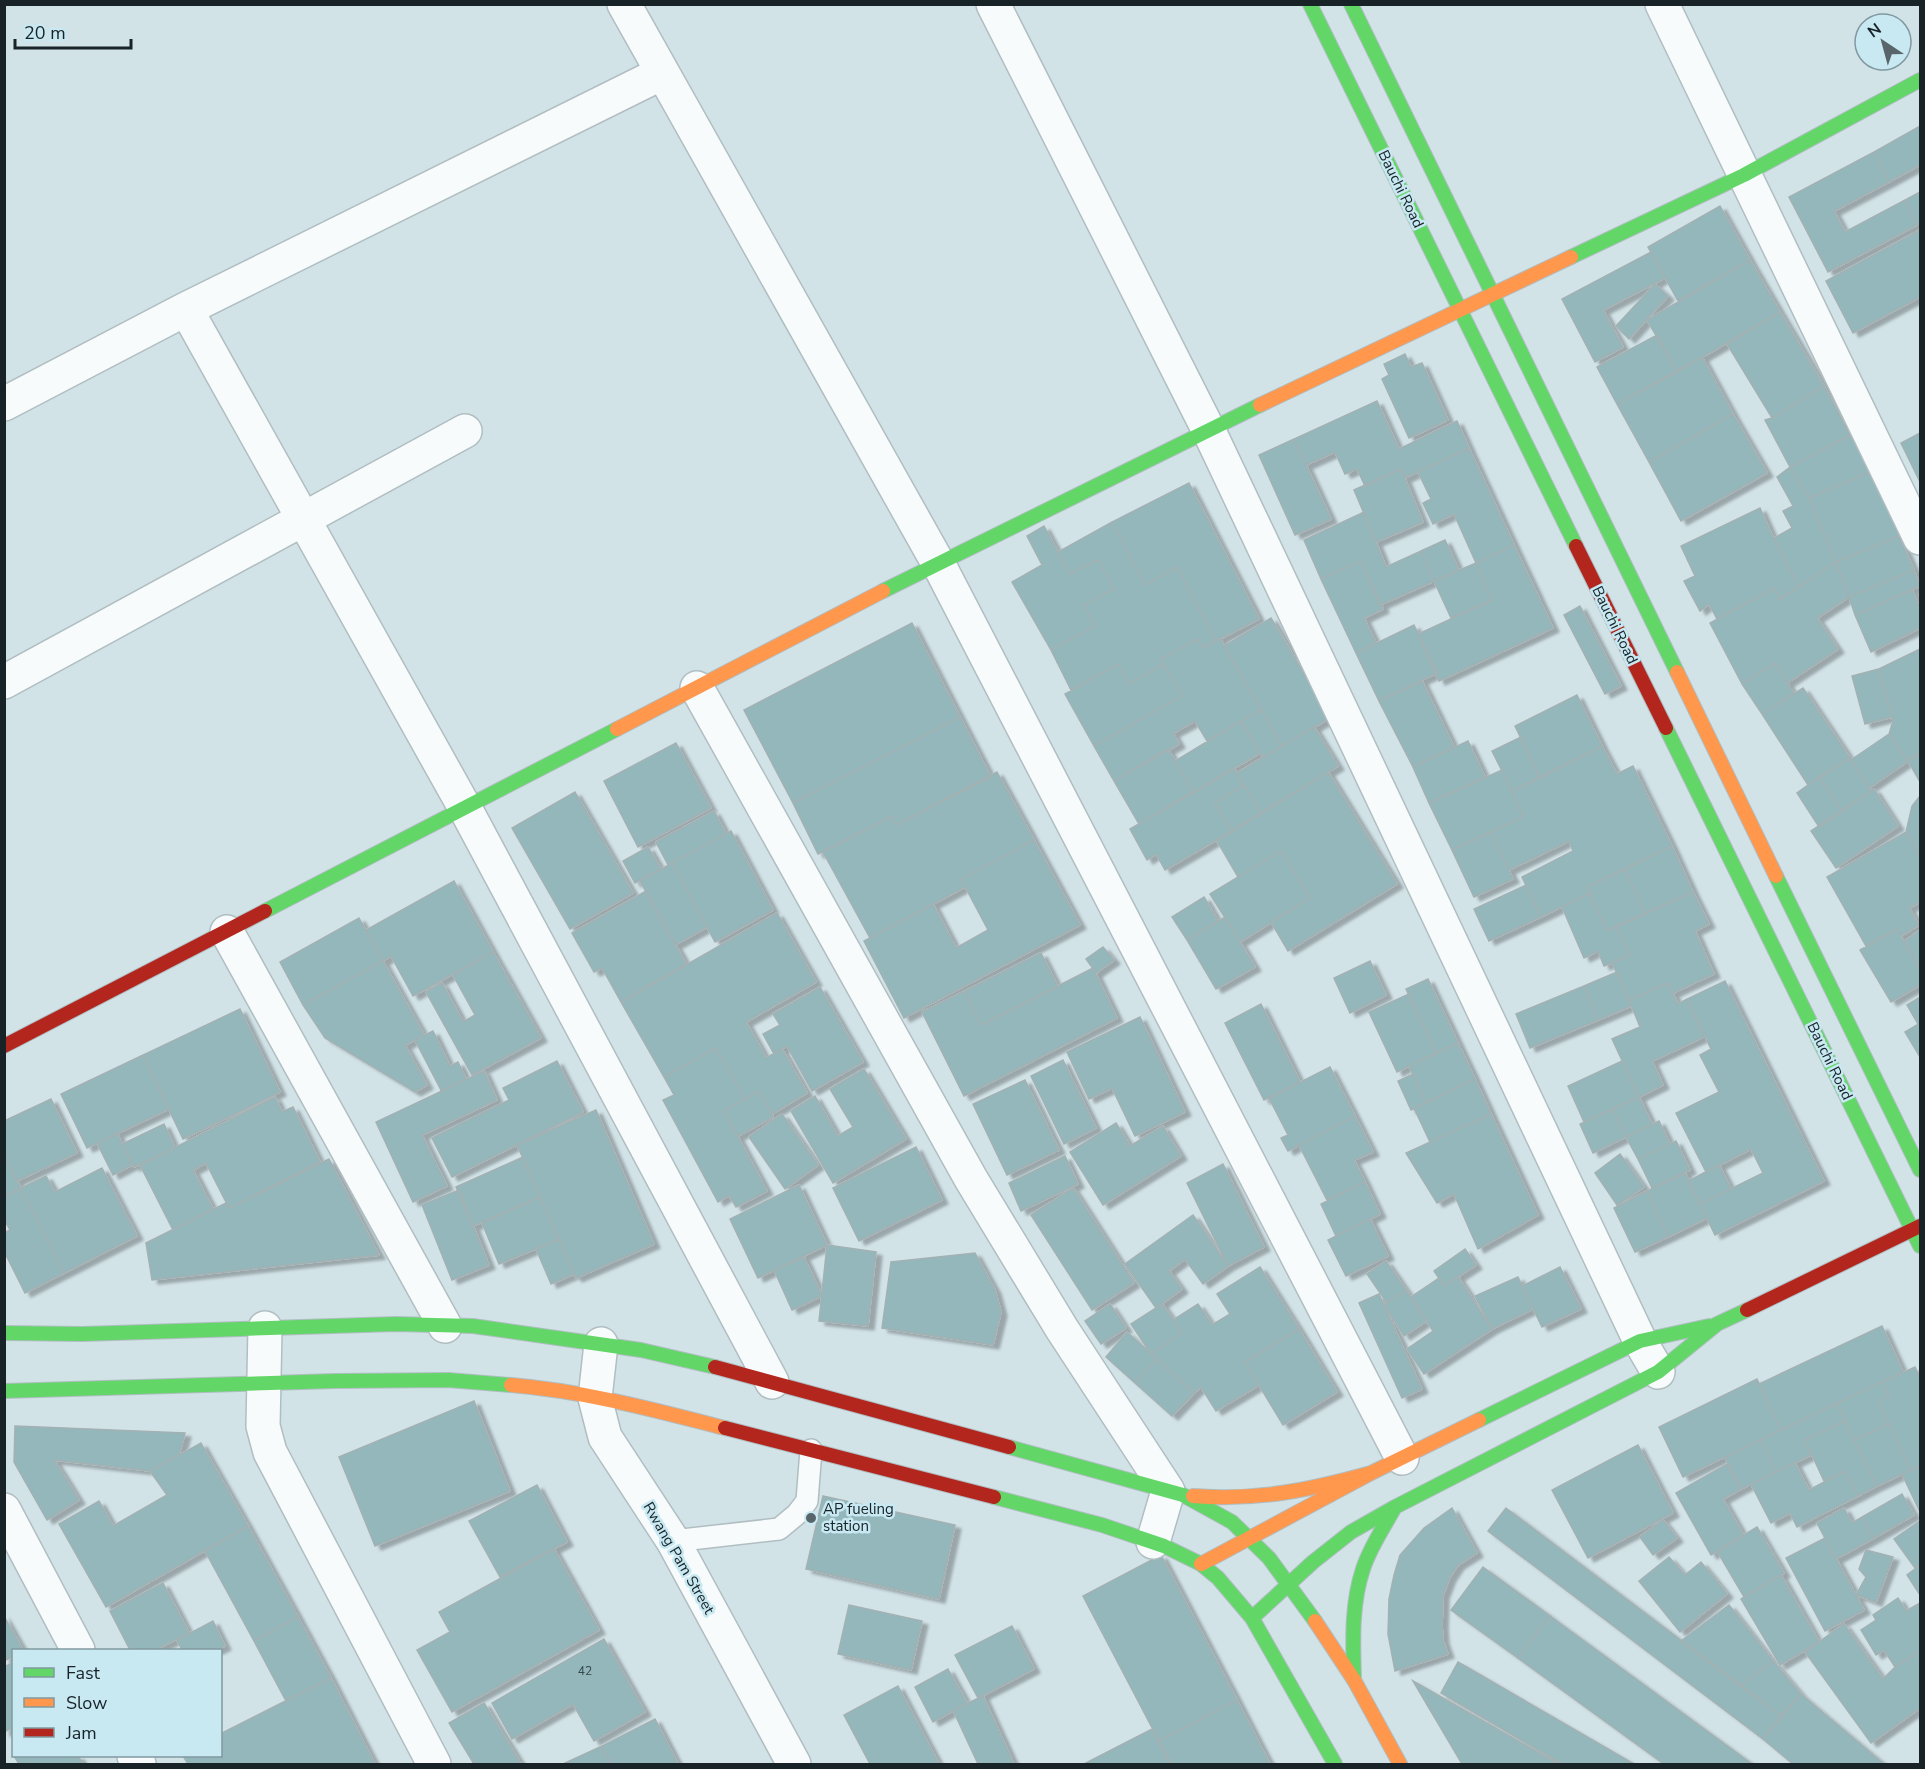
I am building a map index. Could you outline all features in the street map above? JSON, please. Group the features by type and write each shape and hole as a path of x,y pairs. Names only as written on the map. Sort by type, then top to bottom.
{"main road":[{"name":"Bauchi Road","path":"1310,4 1916,1228 1920,1246"},
{"path":"1351,4 1920,1170"},
{"path":"4,1046 938,563 1208,429 1744,175 1920,80"},
{"path":"1201,1564 1371,1473 1640,1341 1717,1324 1916,1228"},
{"path":"4,1333 82,1334 396,1324 473,1326 641,1350 772,1382 1175,1493 1234,1498 1265,1496 1322,1486 1371,1473"},
{"path":"1252,1618 1289,1583 1351,1532 1395,1507 1658,1372 1717,1324"},
{"path":"4,1391 448,1380 548,1389 635,1405 1102,1525 1153,1542 1201,1564 1218,1578 1252,1618 1335,1764"},
{"path":"1175,1493 1232,1522 1250,1538 1289,1583 1354,1680 1400,1764"},
{"path":"1354,1680 1355,1612 1362,1570 1395,1507"}],"street":[{"path":"624,4 938,563 1402,1458"},
{"path":"993,4 1208,429 1640,1341 1658,1372"},
{"path":"1662,4 1920,538"},
{"path":"4,404 186,309 662,73"},
{"path":"186,309 465,808 772,1382"},
{"path":"4,682 465,431"},
{"path":"697,688 971,1179 1062,1329 1175,1493 1153,1542"},
{"path":"227,932 445,1326"},
{"path":"265,1328 263,1426 270,1452 434,1764"},
{"name":"Rwang Pam Street","path":"602,1344 595,1398 605,1437 673,1541 794,1764"},
{"path":"4,1510 77,1649"}],"lane":[{"path":"673,1541 779,1529 797,1514 807,1501 811,1450"}],"building":[{"path":"1920,126 1920,165 1889,182 1874,152"},
{"path":"1874,152 1889,182 1834,211 1845,232 1905,200 1917,225 1828,272 1789,197"},
{"path":"1920,192 1920,223 1917,225 1905,200"},
{"path":"1720,206 1750,260 1678,301 1648,247"},
{"path":"1920,230 1920,297 1853,333 1826,281"},
{"path":"1651,252 1665,278 1603,310 1623,347 1595,362 1562,299"},
{"path":"1750,260 1780,312 1677,372 1647,320"},
{"path":"1655,284 1668,296 1629,339 1616,326"},
{"path":"1780,312 1824,386 1772,418 1727,344"},
{"path":"1657,335 1677,372 1617,404 1597,367"},
{"path":"1405,354 1411,367 1422,363 1448,420 1409,438 1382,379 1389,375 1384,364"},
{"path":"1702,357 1733,414 1649,462 1617,404"},
{"path":"1824,386 1850,435 1790,467 1765,420"},
{"path":"1377,401 1399,449 1457,421 1469,448 1405,478 1401,469 1365,486 1357,469 1345,474 1335,452 1306,465 1294,439"},
{"path":"1733,414 1767,473 1681,521 1649,462"},
{"path":"1920,433 1920,482 1901,443"},
{"path":"1850,435 1872,471 1809,498 1790,467"},
{"path":"1294,439 1331,519 1295,535 1259,455"},
{"path":"1469,448 1514,545 1476,563 1454,514 1433,524 1423,503 1431,499 1418,472"},
{"path":"1790,467 1809,498 1836,562 1799,587 1774,538 1792,528 1783,511 1793,506 1777,477"},
{"path":"1401,469 1423,522 1376,542 1354,490"},
{"path":"1872,471 1899,536 1836,562 1809,498"},
{"path":"1189,483 1259,619 1216,641 1177,567 1145,585 1112,522"},
{"path":"1760,508 1799,587 1779,600 1775,588 1717,619 1709,604 1700,611 1684,581 1695,576 1681,546"},
{"path":"1364,512 1386,567 1421,551 1434,581 1380,605 1361,561 1321,579 1304,540"},
{"path":"1112,522 1145,585 1177,567 1216,641 1203,648 1198,639 1161,659 1164,664 1129,684 1118,664 1071,690 1051,650 1095,626 1084,605 1114,589 1098,560 1070,574 1058,552"},
{"path":"1044,526 1070,574 1098,560 1114,589 1084,605 1095,626 1051,650 1012,582 1042,565 1027,536"},
{"path":"1899,536 1914,570 1849,597 1836,562"},
{"path":"1445,540 1459,570 1434,581 1421,551"},
{"path":"1514,545 1553,628 1439,681 1418,634 1492,600 1476,563"},
{"path":"1361,561 1383,609 1364,618 1376,643 1356,653 1321,579"},
{"path":"1836,562 1849,597 1817,618 1838,649 1787,683 1775,663 1742,684 1710,623 1775,588 1779,600"},
{"path":"1476,563 1492,600 1451,618 1434,581"},
{"path":"1914,570 1920,586 1855,615 1849,597"},
{"path":"1912,590 1920,607 1920,628 1871,652 1855,615"},
{"path":"1580,606 1621,686 1605,694 1564,615"},
{"path":"1271,618 1330,718 1282,746 1224,646"},
{"path":"912,623 960,717 793,803 744,710"},
{"path":"1414,625 1437,673 1379,701 1356,653"},
{"path":"1220,638 1261,710 1207,741 1195,721 1173,733 1179,744 1114,781 1094,746 1182,696 1161,659 1198,639 1203,648"},
{"path":"1920,649 1920,752 1908,761 1889,734 1893,721 1879,669"},
{"path":"1775,663 1794,694 1762,714 1742,684"},
{"path":"1118,664 1129,684 1164,664 1182,696 1094,746 1065,694"},
{"path":"1879,669 1892,717 1865,724 1852,676"},
{"path":"1422,681 1454,747 1413,767 1379,701"},
{"path":"1803,688 1850,758 1808,785 1762,714"},
{"path":"1577,695 1602,746 1540,778 1515,726"},
{"path":"1261,710 1282,746 1263,758 1241,721"},
{"path":"960,717 991,777 896,825 892,816 818,854 793,803"},
{"path":"1241,721 1260,753 1193,793 1175,761"},
{"path":"1314,727 1338,766 1261,813 1237,773"},
{"path":"1889,734 1908,761 1869,788 1851,760"},
{"path":"1521,737 1540,778 1512,791 1492,751"},
{"path":"1468,741 1485,777 1429,803 1413,767"},
{"path":"676,743 711,808 638,847 604,781"},
{"path":"1602,746 1617,774 1633,766 1672,846 1587,887 1590,893 1541,917 1522,877 1573,851 1569,841 1509,870 1491,832 1523,817 1512,791"},
{"path":"1168,749 1193,793 1139,824 1114,781"},
{"path":"1920,754 1920,782 1908,761"},
{"path":"1850,758 1871,791 1842,811 1819,777"},
{"path":"1234,768 1244,785 1215,803 1232,831 1165,870 1156,854 1147,860 1130,829"},
{"path":"1502,770 1523,817 1452,850 1429,803"},
{"path":"997,772 1034,840 961,879 965,887 870,938 823,852 892,816 896,825"},
{"path":"1328,772 1397,884 1288,951 1271,922 1310,898 1281,851 1238,877 1217,841"},
{"path":"1819,777 1842,811 1819,827 1797,793"},
{"path":"1244,785 1261,813 1232,831 1215,803"},
{"path":"1874,789 1898,826 1836,868 1811,831"},
{"path":"575,792 633,893 570,929 512,828"},
{"path":"1920,796 1920,858 1906,832 1912,806"},
{"path":"714,811 726,834 668,865 656,842"},
{"path":"731,831 773,910 715,942 672,863"},
{"path":"1491,832 1513,879 1474,897 1452,850"},
{"path":"1906,832 1920,858 1920,902 1909,908 1919,925 1901,936 1897,929 1866,946 1827,877"},
{"path":"1034,840 1080,925 904,1018 864,941 933,904 956,948 988,930 961,879"},
{"path":"1672,846 1693,892 1645,914 1625,869"},
{"path":"648,847 661,869 635,883 623,861"},
{"path":"1281,851 1310,898 1240,942 1210,894"},
{"path":"672,863 707,927 675,945 640,881"},
{"path":"1625,869 1645,914 1607,931 1587,887"},
{"path":"454,881 493,952 413,996 391,956 383,961 366,930"},
{"path":"1526,885 1541,917 1489,941 1474,909"},
{"path":"646,891 686,964 621,1002 602,968 594,972 572,933"},
{"path":"1693,892 1709,924 1695,931 1714,974 1673,993 1668,983 1629,1000 1612,963 1630,955 1616,926"},
{"path":"1590,893 1607,931 1616,926 1630,955 1604,966 1598,951 1584,958 1562,907"},
{"path":"1204,897 1218,921 1187,940 1172,917"},
{"path":"777,913 816,982 746,1022 766,1058 782,1049 807,1093 772,1114 759,1091 745,1099 716,1048 664,1077 621,1002"},
{"path":"1225,917 1255,967 1216,989 1187,940"},
{"path":"359,918 383,961 303,1005 280,962"},
{"path":"1897,929 1920,969 1920,985 1891,1002 1860,950"},
{"path":"1920,930 1920,969 1904,942"},
{"path":"1103,947 1114,960 1096,973 1086,959"},
{"path":"493,952 541,1038 472,1075 426,992 442,983 463,1022 475,1015 453,975"},
{"path":"1041,953 1058,987 981,1025 965,991"},
{"path":"383,961 424,1035 405,1045 427,1085 415,1092 325,1038 303,1005"},
{"path":"1370,961 1386,995 1350,1013 1334,978"},
{"path":"1093,968 1117,1018 964,1096 922,1012 965,991 981,1025"},
{"path":"1617,972 1631,1006 1598,1020 1584,986"},
{"path":"1428,979 1458,1043 1436,1053 1406,989"},
{"path":"1725,981 1824,1181 1715,1235 1700,1204 1763,1173 1751,1149 1706,1172 1676,1113 1719,1092 1700,1055 1711,1049 1687,999"},
{"path":"1668,983 1678,1004 1687,999 1704,1037 1652,1061 1663,1085 1639,1097 1612,1039 1640,1027 1629,1000"},
{"path":"1584,986 1598,1020 1530,1048 1516,1014"},
{"path":"820,987 863,1062 812,1091 787,1046 774,1054 763,1034 780,1025 773,1014"},
{"path":"1409,994 1436,1053 1397,1072 1369,1012"},
{"path":"1920,997 1920,1023 1918,1024 1907,1005"},
{"path":"1261,1004 1300,1082 1264,1100 1225,1023"},
{"path":"240,1009 280,1092 183,1139 143,1055"},
{"path":"1140,1017 1185,1112 1135,1136 1112,1088 1089,1099 1067,1052"},
{"path":"1920,1023 1920,1057 1905,1032"},
{"path":"433,1031 450,1066 458,1062 466,1079 442,1092 415,1040"},
{"path":"1458,1043 1475,1079 1426,1103 1409,1066"},
{"path":"716,1048 745,1099 724,1111 767,1191 736,1207 729,1195 718,1202 663,1100 674,1095 664,1077"},
{"path":"143,1055 169,1109 87,1148 61,1094"},
{"path":"1063,1060 1096,1128 1064,1144 1031,1076"},
{"path":"557,1061 583,1112 452,1177 432,1138 509,1100 503,1088"},
{"path":"1622,1061 1639,1097 1584,1122 1568,1086"},
{"path":"1330,1067 1355,1116 1288,1151 1281,1138 1288,1135 1269,1098"},
{"path":"864,1069 906,1139 833,1183 791,1111 815,1096 838,1136 853,1127 830,1089"},
{"path":"484,1071 497,1100 422,1135 447,1186 413,1202 376,1122"},
{"path":"1413,1074 1426,1103 1411,1110 1398,1081"},
{"path":"1475,1079 1491,1114 1430,1142 1414,1108"},
{"path":"1025,1080 1059,1150 1007,1175 973,1104"},
{"path":"759,1091 773,1117 738,1136 724,1111"},
{"path":"275,1097 282,1112 293,1107 320,1162 229,1208 206,1163 193,1170 213,1209 173,1230 140,1165"},
{"path":"1639,1097 1652,1124 1626,1137 1613,1109"},
{"path":"51,1099 77,1153 17,1181 4,1155 4,1121"},
{"path":"1613,1109 1626,1137 1593,1153 1580,1124"},
{"path":"596,1110 654,1244 576,1278 517,1145"},
{"path":"782,1114 818,1165 785,1189 749,1137"},
{"path":"1491,1114 1538,1215 1478,1249 1454,1194 1437,1203 1406,1153"},
{"path":"1355,1116 1373,1152 1354,1160 1365,1182 1327,1200 1299,1145"},
{"path":"1659,1121 1670,1144 1638,1159 1626,1137"},
{"path":"1116,1123 1130,1146 1163,1126 1181,1156 1103,1205 1070,1152"},
{"path":"164,1124 175,1148 134,1167 122,1144"},
{"path":"117,1133 132,1165 113,1175 97,1143"},
{"path":"1676,1141 1690,1170 1652,1188 1638,1159"},
{"path":"916,1147 942,1200 859,1241 833,1188"},
{"path":"1620,1154 1644,1187 1617,1205 1595,1173"},
{"path":"4,1155 21,1188 4,1197"},
{"path":"1065,1156 1078,1184 1021,1211 1009,1183"},
{"path":"523,1157 540,1197 473,1226 456,1187"},
{"path":"329,1159 379,1255 152,1280 146,1243 226,1203 229,1208"},
{"path":"1223,1164 1264,1247 1228,1266 1187,1183"},
{"path":"1719,1165 1731,1189 1700,1204 1688,1181"},
{"path":"102,1168 137,1236 64,1273 21,1188 46,1176 55,1192"},
{"path":"1685,1173 1707,1218 1668,1237 1647,1191"},
{"path":"1365,1182 1380,1214 1336,1236 1321,1204"},
{"path":"799,1185 827,1245 758,1278 730,1219"},
{"path":"21,1188 64,1273 25,1293 4,1251 4,1233 10,1230 4,1219 4,1197"},
{"path":"1073,1188 1134,1283 1092,1310 1031,1215"},
{"path":"459,1190 489,1265 452,1280 422,1205"},
{"path":"1647,1191 1668,1237 1635,1252 1614,1208"},
{"path":"540,1197 559,1239 499,1264 482,1223"},
{"path":"1193,1215 1228,1266 1203,1284 1185,1259 1169,1271 1182,1289 1156,1308 1125,1264"},
{"path":"1370,1219 1388,1256 1346,1276 1328,1240"},
{"path":"559,1239 574,1274 551,1284 536,1249"},
{"path":"827,1245 876,1252 868,1326 819,1321"},
{"path":"1465,1249 1476,1265 1444,1286 1434,1271"},
{"path":"975,1253 995,1290 1001,1312 993,1345 882,1328 891,1262"},
{"path":"804,1257 822,1296 792,1310 774,1270"},
{"path":"1386,1261 1406,1290 1387,1303 1367,1274"},
{"path":"1260,1267 1299,1329 1245,1362 1259,1385 1216,1411 1201,1387 1194,1393 1151,1354 1182,1333 1173,1320 1198,1304 1212,1325 1230,1314 1217,1294"},
{"path":"1560,1267 1581,1309 1542,1327 1522,1286"},
{"path":"1458,1277 1492,1329 1424,1374 1407,1349 1433,1331 1411,1297 1439,1278 1444,1286"},
{"path":"1518,1277 1533,1309 1492,1329 1475,1296"},
{"path":"1406,1290 1426,1321 1404,1336 1384,1305"},
{"path":"1379,1294 1422,1389 1402,1398 1359,1303"},
{"path":"1110,1304 1126,1328 1101,1344 1085,1321"},
{"path":"1162,1304 1182,1333 1151,1354 1131,1324"},
{"path":"1882,1326 1903,1372 1781,1430 1759,1384"},
{"path":"1299,1329 1337,1392 1283,1425 1245,1362"},
{"path":"1127,1332 1157,1359 1135,1383 1106,1357"},
{"path":"1157,1359 1194,1393 1172,1416 1135,1383"},
{"path":"1915,1367 1920,1378 1920,1466 1911,1470 1878,1401 1889,1396 1882,1382"},
{"path":"1757,1379 1781,1430 1683,1477 1659,1427"},
{"path":"1882,1382 1889,1396 1878,1401 1889,1424 1854,1440 1837,1403"},
{"path":"474,1401 510,1491 375,1546 339,1457"},
{"path":"1837,1403 1845,1421 1805,1440 1811,1455 1776,1472 1761,1440"},
{"path":"1845,1421 1877,1486 1858,1496 1845,1471 1824,1481 1805,1440"},
{"path":"1889,1424 1911,1470 1877,1486 1854,1440"},
{"path":"15,1426 185,1433 179,1455 150,1471 54,1460 79,1500 47,1520 14,1462"},
{"path":"1761,1440 1776,1472 1741,1489 1725,1457"},
{"path":"201,1443 248,1526 106,1607 59,1524 99,1501 113,1526 167,1495 150,1471"},
{"path":"1638,1445 1673,1513 1588,1558 1552,1490"},
{"path":"1795,1463 1809,1490 1845,1471 1858,1496 1797,1527 1790,1513 1771,1523 1751,1484"},
{"path":"1727,1464 1741,1489 1723,1499 1744,1536 1711,1555 1676,1493"},
{"path":"1920,1466 1920,1512 1902,1474"},
{"path":"537,1485 567,1542 500,1577 469,1521"},
{"path":"1902,1494 1914,1515 1874,1538 1862,1517"},
{"path":"823,1496 955,1525 939,1599 806,1569"},
{"path":"1452,1508 1477,1553 1458,1565 1443,1595 1443,1640 1448,1654 1395,1671 1388,1634 1389,1599 1400,1555 1424,1528"},
{"path":"1506,1508 1781,1716 1763,1739 1488,1531"},
{"path":"1844,1508 1852,1523 1862,1517 1874,1538 1836,1559 1817,1523"},
{"path":"1663,1520 1677,1538 1653,1555 1640,1537"},
{"path":"1920,1521 1920,1565 1915,1568 1894,1539"},
{"path":"248,1526 298,1617 254,1641 205,1551"},
{"path":"1757,1527 1784,1573 1744,1597 1717,1551"},
{"path":"1825,1538 1864,1610 1825,1631 1786,1558"},
{"path":"554,1549 599,1630 452,1712 417,1650 450,1632 439,1612"},
{"path":"1866,1550 1893,1557 1876,1602 1856,1595 1866,1577 1859,1569"},
{"path":"1161,1555 1237,1700 1159,1741 1083,1596"},
{"path":"1669,1557 1685,1575 1701,1562 1727,1594 1680,1632 1639,1581"},
{"path":"1920,1565 1920,1595 1907,1575"},
{"path":"1483,1567 1550,1616 1518,1658 1451,1610"},
{"path":"1781,1575 1819,1642 1780,1665 1741,1599"},
{"path":"163,1583 189,1633 157,1649 129,1649 110,1611"},
{"path":"1898,1598 1906,1611 1920,1603 1920,1651 1895,1667 1884,1650 1876,1655 1861,1630 1876,1620 1873,1615"},
{"path":"849,1605 922,1621 911,1670 838,1654"},
{"path":"1729,1605 1773,1661 1740,1686 1681,1641"},
{"path":"4,1616 22,1649 12,1649 12,1657 4,1661"},
{"path":"1550,1616 1752,1764 1664,1764 1518,1658"},
{"path":"298,1617 331,1678 286,1701 254,1641"},
{"path":"213,1621 225,1646 219,1649 182,1649 177,1640"},
{"path":"1844,1624 1883,1679 1895,1667 1920,1651 1920,1708 1871,1743 1805,1652"},
{"path":"1012,1626 1034,1669 978,1698 955,1655"},
{"path":"604,1639 645,1712 594,1741 573,1704 512,1739 492,1703"},
{"path":"1773,1661 1801,1694 1781,1716 1740,1686"},
{"path":"1458,1662 1634,1764 1562,1764 1441,1693"},
{"path":"12,1663 12,1728 4,1732 4,1667"},
{"path":"948,1669 967,1703 933,1722 915,1687"},
{"path":"331,1678 375,1764 188,1764 184,1757 222,1757 222,1733"},
{"path":"1413,1681 1559,1764 1462,1764"},
{"path":"898,1686 939,1764 870,1764 844,1715"},
{"path":"1801,1694 1884,1764 1793,1764 1763,1739"},
{"path":"983,1696 1014,1764 978,1764 953,1710"},
{"path":"1237,1700 1270,1764 1171,1764 1159,1741"},
{"path":"484,1703 521,1764 474,1764 449,1723"},
{"path":"655,1719 678,1764 611,1764 602,1746"},
{"path":"1152,1729 1170,1764 1084,1764"},
{"path":"602,1746 611,1764 563,1764"},
{"path":"15,1757 79,1757 83,1764 19,1764"}],"traffic: fast":[{"path":"1310,4 1576,546"},
{"path":"1351,4 1677,672"},
{"path":"1571,257 1744,175 1920,80"},
{"path":"883,591 1260,405"},
{"path":"1666,728 1920,1246"},
{"path":"265,911 617,729"},
{"path":"1776,876 1920,1170"},
{"path":"1252,1618 1313,1562 1351,1532 1395,1507 1658,1372 1717,1324 1747,1310"},
{"path":"4,1333 82,1334 396,1324 473,1326 641,1350 715,1367"},
{"path":"1479,1420 1640,1341 1709,1326"},
{"path":"4,1391 335,1381 448,1380 511,1385"},
{"path":"1009,1447 1183,1495 1232,1522 1269,1558 1315,1621"},
{"path":"994,1497 1102,1525 1164,1546 1201,1564 1218,1578 1252,1618 1335,1764"},
{"path":"1354,1680 1354,1624 1359,1583 1369,1553 1395,1507"}],"traffic: slow":[{"path":"1260,405 1571,257"},
{"path":"617,729 883,591"},
{"path":"1677,672 1776,876"},
{"path":"511,1385 592,1396 725,1428"},
{"path":"1201,1564 1371,1473 1479,1420"},
{"path":"1193,1496 1239,1497 1283,1493 1371,1473"},
{"path":"1315,1621 1354,1680 1400,1764"}],"traffic: jam":[{"path":"1576,546 1666,728"},
{"path":"4,1046 265,911"},
{"path":"1747,1310 1920,1226"},
{"path":"715,1367 1009,1447"},
{"path":"725,1428 994,1497"}],"place":[{"name":"AP fueling station","path":"811,1518"}]}
